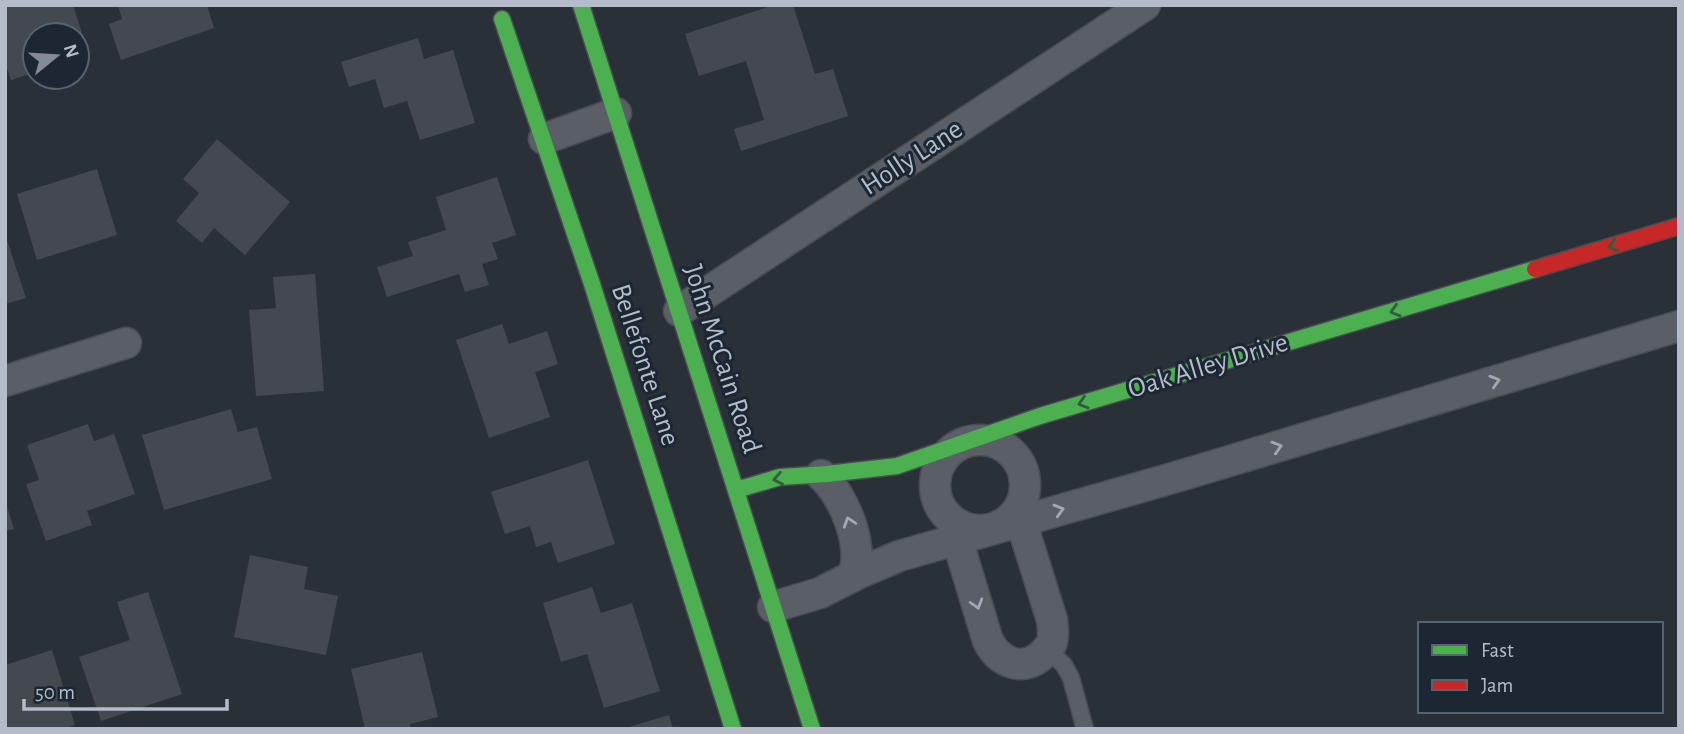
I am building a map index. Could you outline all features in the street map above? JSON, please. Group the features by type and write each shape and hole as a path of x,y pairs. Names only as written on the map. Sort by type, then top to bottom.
{"street":[{"name":"John McCain Road","path":"581,5 812,729"},
{"name":"Holly Lane","path":"679,311 1145,5"},
{"name":"Bellefonte Lane","path":"502,19 639,429 733,729"},
{"path":"544,139 616,113"},
{"name":"Oak Alley Drive","path":"736,490 780,477 897,466 1040,416 1679,226"},
{"path":"773,607 820,593 899,556 1176,477 1679,326"},
{"path":"5,381 126,343"},
{"path":"957,539 988,641 994,652 1003,659 1025,664 1036,660 1048,650 1054,631 1052,620 1008,525 1024,496 1026,481 1013,453 1000,445 986,440 971,440 957,446 946,455 938,468 936,497 942,510 953,522 973,530 1008,525"},
{"path":"821,475 835,489 843,503 856,545 855,570 852,577"}],"lane":[{"path":"1048,650 1065,665 1085,729"}],"building":[{"path":"5,5 73,5 78,21 21,21 21,77 11,80 5,62"},
{"path":"118,5 207,5 214,28 121,60 109,24 122,19"},
{"path":"774,5 793,5 815,74 833,69 848,116 741,151 734,129 764,120 746,61 699,76 685,34"},
{"path":"418,38 424,59 453,50 475,123 420,140 407,101 384,108 375,79 349,87 341,62"},
{"path":"217,139 290,202 245,255 214,228 202,243 176,221 199,193 183,179"},
{"path":"97,169 117,235 37,260 17,194"},
{"path":"497,177 516,235 492,243 498,259 482,264 489,285 465,292 459,274 387,297 377,267 413,256 408,242 446,230 436,197"},
{"path":"5,234 26,298 5,304"},
{"path":"315,274 324,391 256,396 249,310 276,308 273,277"},
{"path":"502,324 509,344 547,331 558,364 535,372 550,417 489,438 456,340"},
{"path":"231,409 238,432 257,427 272,479 164,510 142,435"},
{"path":"88,424 94,441 114,434 135,494 87,511 92,525 46,541 26,484 39,480 27,445"},
{"path":"588,460 615,544 558,563 551,542 536,547 530,526 505,534 491,492"},
{"path":"5,500 14,529 5,531"},
{"path":"250,555 308,567 304,589 338,596 326,655 234,637"},
{"path":"592,587 601,613 632,603 660,691 604,708 587,654 561,662 543,603"},
{"path":"148,592 182,694 101,721 79,657 130,640 117,602"},
{"path":"52,650 75,725 63,729 5,729 5,665"},
{"path":"422,652 438,717 410,724 411,729 365,729 351,669"},
{"path":"669,715 673,729 626,729 626,728"}],"traffic: fast":[{"path":"581,5 812,729"},
{"path":"502,19 592,284 733,729"},
{"path":"736,490 780,477 897,466 1040,416 1535,269"}],"traffic: jam":[{"path":"1535,269 1679,226"}]}
